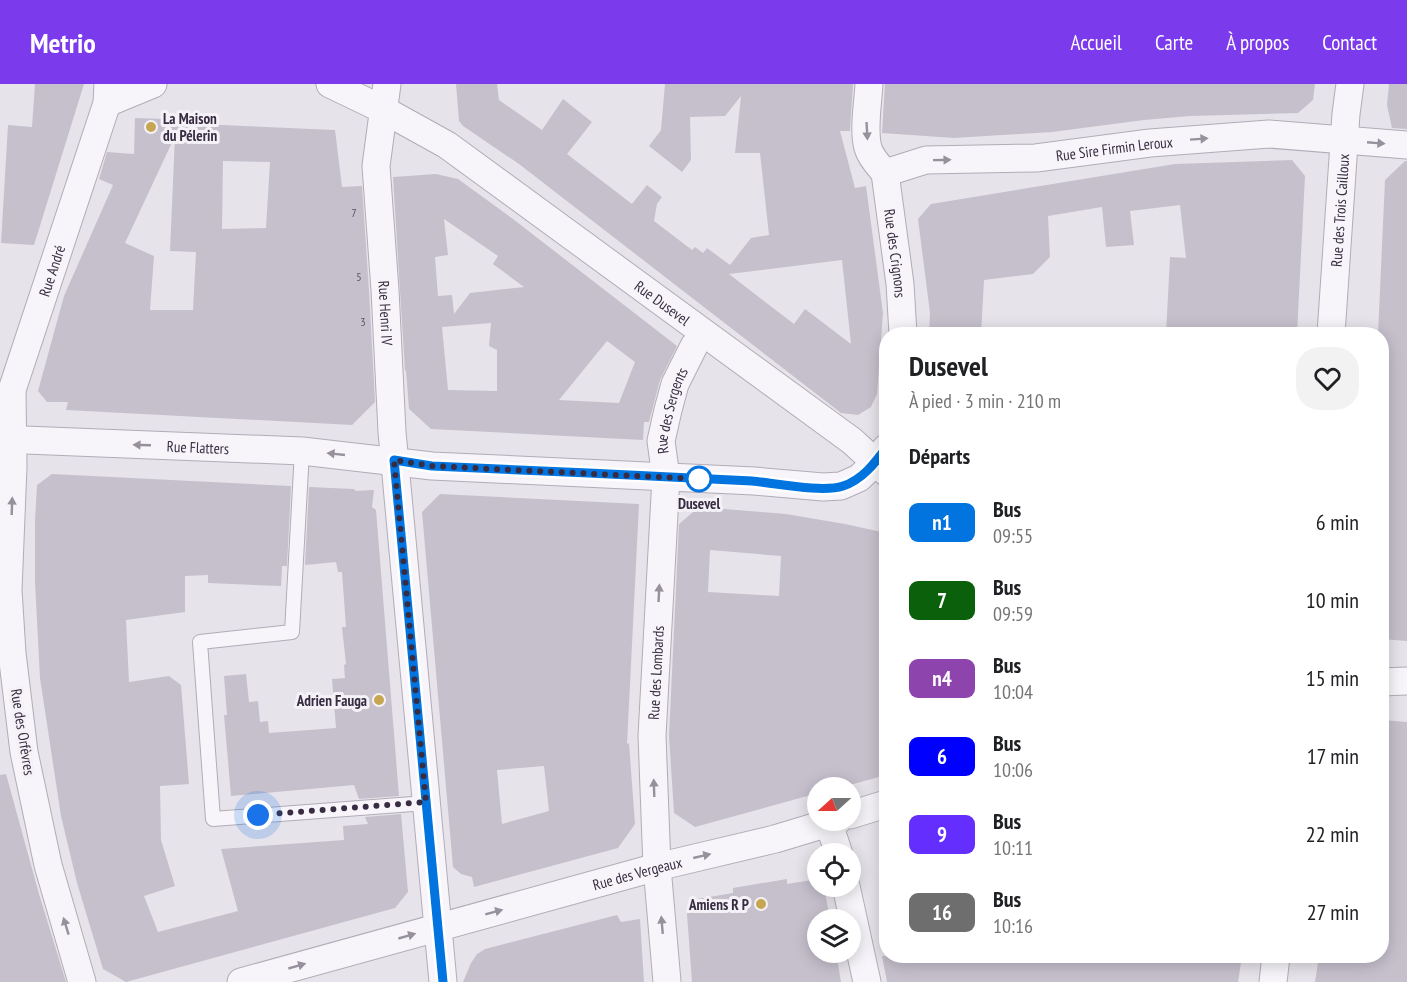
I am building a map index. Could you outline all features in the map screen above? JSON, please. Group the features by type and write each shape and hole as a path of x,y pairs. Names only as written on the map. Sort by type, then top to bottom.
{"street":[{"path":"108,93 153,84"},
{"name":"Rue Dusevel","path":"330,84 385,97 447,145 852,441 879,458"},
{"path":"869,84 868,148 875,162 885,173"},
{"name":"Rue des Trois Cailloux","path":"1332,327 1350,84"},
{"name":"Rue André","path":"6,440 12,390 108,93"},
{"name":"Rue Henri IV","path":"385,97 376,166 394,460 443,982"},
{"name":"Rue Sire Firmin Leroux","path":"885,173 926,160 1036,158 1150,143 1269,134 1407,145"},
{"name":"Rue des Crignons","path":"885,173 900,284 903,327"},
{"name":"Rue des Sergents","path":"666,477 661,441 675,384 694,346"},
{"name":"Rue Flatters","path":"6,440 302,451 394,460"},
{"name":"Rue des Orfèvres","path":"6,440 8,590 6,653 48,866 82,982"},
{"name":"Rue des Sergents","path":"394,460 432,466 666,477 823,488 841,486 859,478 879,463"},
{"name":"Rue des Lombards","path":"666,477 651,736 657,867 667,982"},
{"name":"Rue des Vergeaux","path":"861,813 879,806"},
{"name":"Rue des Vergeaux","path":"241,982 657,867 807,830"},
{"path":"848,897 867,982"},
{"path":"1273,982 1275,963"}],"lane":[{"path":"302,451 292,632 200,642 213,819 426,802"}],"building":[{"path":"35,84 84,84 34,245 1,243 8,125 32,127"},
{"path":"456,84 497,84 499,100 542,130 563,99 592,122 567,154 632,204 647,185 662,197 657,204 654,221 692,250 695,247 703,253 707,248 730,265 751,238 769,235 760,153 735,153 741,96 725,116 690,117 691,160 682,172 649,146 661,130 665,84 853,84 850,131 840,131 855,188 866,186 883,313 882,327 879,327 877,394 871,407 858,415 841,413 519,164 459,121","holes":["842,260 851,344 805,309 794,324 729,274"]},
{"path":"885,84 1315,84 1313,100 1298,113 1190,116 1052,132 954,138 882,133"},
{"path":"1389,84 1407,84 1407,129 1392,128 1387,105"},
{"path":"135,118 175,120 175,123 335,130 342,187 362,186 369,291 375,402 352,425 66,410 68,402 47,402 38,391 64,296 113,185 99,179 107,152 134,154","holes":["175,136 170,251 196,252 193,310 150,310 154,256 125,243","223,161 270,162 266,228 222,229"]},
{"path":"1292,160 1305,176 1297,327 1166,327 1170,257 1186,258 1180,205 1130,211 1134,245 1106,247 1102,207 1048,216 1050,257 1033,274 984,280 981,327 929,327 930,313 918,219 931,204 1175,164"},
{"path":"1407,161 1407,641 1389,640 1389,327 1378,327 1385,180"},
{"path":"436,174 458,179 677,346 660,380 649,422 644,422 643,440 431,429 409,409 393,177","holes":["444,219 498,256 493,264 524,287 470,293 454,314 452,295 438,296 435,257 448,255","491,323 489,346 497,350 497,391 448,390 442,327","607,341 635,362 619,403 559,400"]},
{"path":"52,474 291,486 287,566 282,566 281,586 208,583 208,575 185,576 185,612 126,620 129,682 169,676 181,685 189,784 160,786 161,840 175,886 144,896 158,932 238,911 221,849 344,840 343,826 368,824 365,817 401,814 408,892 395,908 126,982 103,969 77,883 61,816 40,678 35,582 37,485"},
{"path":"309,487 354,489 356,491 374,490 372,507 376,510 399,796 359,799 354,785 231,796 224,715 227,715 224,676 246,674 249,702 258,701 260,722 268,721 269,733 336,728 332,679 345,678 344,665 346,664 342,627 346,627 342,572 338,572 336,562 305,565"},
{"path":"440,494 639,504 627,744 629,743 635,824 618,848 474,887 472,877 461,874 453,867 422,512","holes":["544,766 549,811 502,824 497,770"]},
{"path":"699,507 786,514 879,531 879,777 861,782 861,777 807,777 807,796 695,827 674,813 669,736 679,524","holes":["710,550 781,556 779,596 708,592"]},
{"path":"1389,721 1407,722 1407,982 1315,982 1318,963 1389,963"},
{"path":"6,774 66,982 0,982 0,775"},
{"path":"787,879 787,884 807,881 807,897 826,897 828,909 807,909 807,963 838,963 841,982 692,982 687,914 697,899 733,893 733,888"},
{"path":"617,915 621,922 640,919 644,982 463,982 477,954 485,949"},
{"path":"883,963 1241,963 1238,982 887,982"}],"bus line":[{"name":"n1","path":"443,982 394,460 432,466 754,481 823,488 841,486 859,478 879,458"}],"place":[{"name":"La Maison du Pélerin","path":"151,127"},
{"name":"Dusevel","path":"699,479"},
{"name":"Adrien Fauga","path":"379,700"},
{"name":"Amiens R P","path":"761,904"}],"route":[{"path":"258,815 426,802 394,460 432,466 699,479"}]}
